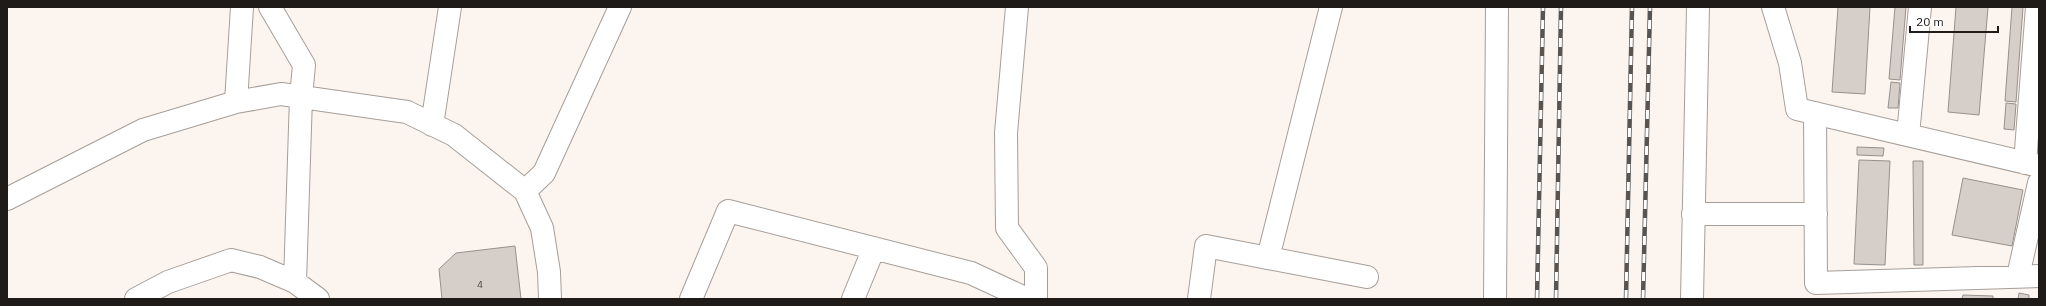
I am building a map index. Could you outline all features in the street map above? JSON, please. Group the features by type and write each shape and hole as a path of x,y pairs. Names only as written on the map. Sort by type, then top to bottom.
{"street":[{"path":"236,102 242,7"},
{"path":"270,7 304,65 301,97 295,282"},
{"path":"432,125 450,7"},
{"path":"525,191 544,173 620,7"},
{"path":"1017,7 1006,133 1007,228 1036,268 1036,299"},
{"path":"1268,258 1331,7"},
{"path":"1495,299 1497,7"},
{"path":"1692,299 1698,7"},
{"path":"1773,7 1790,63 1798,109 2032,165 2037,7"},
{"path":"1908,135 1920,7"},
{"path":"7,199 143,130 236,102 281,94 407,112 454,135 525,191 542,228 549,272 550,299"},
{"path":"1815,113 1816,283 1921,289 2029,276 2039,183"},
{"path":"691,299 728,211 971,273 1027,299"},
{"path":"1693,214 1816,214"},
{"path":"1199,299 1206,246 1367,277"},
{"path":"853,299 874,248"},
{"path":"136,299 182,278 231,260 260,267 295,282 318,299"},
{"path":"172,299 182,278"}],"building":[{"path":"1838,7 1870,7 1865,94 1832,92"},
{"path":"1895,7 1906,7 1900,80 1889,79"},
{"path":"1956,7 1988,7 1979,115 1948,112"},
{"path":"2012,7 2023,7 2016,102 2005,101"},
{"path":"1891,82 1900,83 1898,108 1888,108"},
{"path":"2006,103 2016,104 2014,130 2004,129"},
{"path":"1857,147 1884,148 1883,156 1857,155"},
{"path":"1859,160 1890,161 1885,265 1854,264"},
{"path":"1913,161 1923,161 1923,265 1914,265"},
{"path":"1963,178 2023,190 2012,246 1952,235"},
{"path":"515,246 521,299 442,299 439,269 456,253"},
{"path":"2019,293 2029,295 2029,299 2018,299"},
{"path":"1963,295 1993,296 1993,299 1962,299"}],"railway":[{"path":"1537,299 1543,7"},
{"path":"1556,299 1561,7"},
{"path":"1626,299 1632,7"},
{"path":"1643,299 1650,7"}]}
